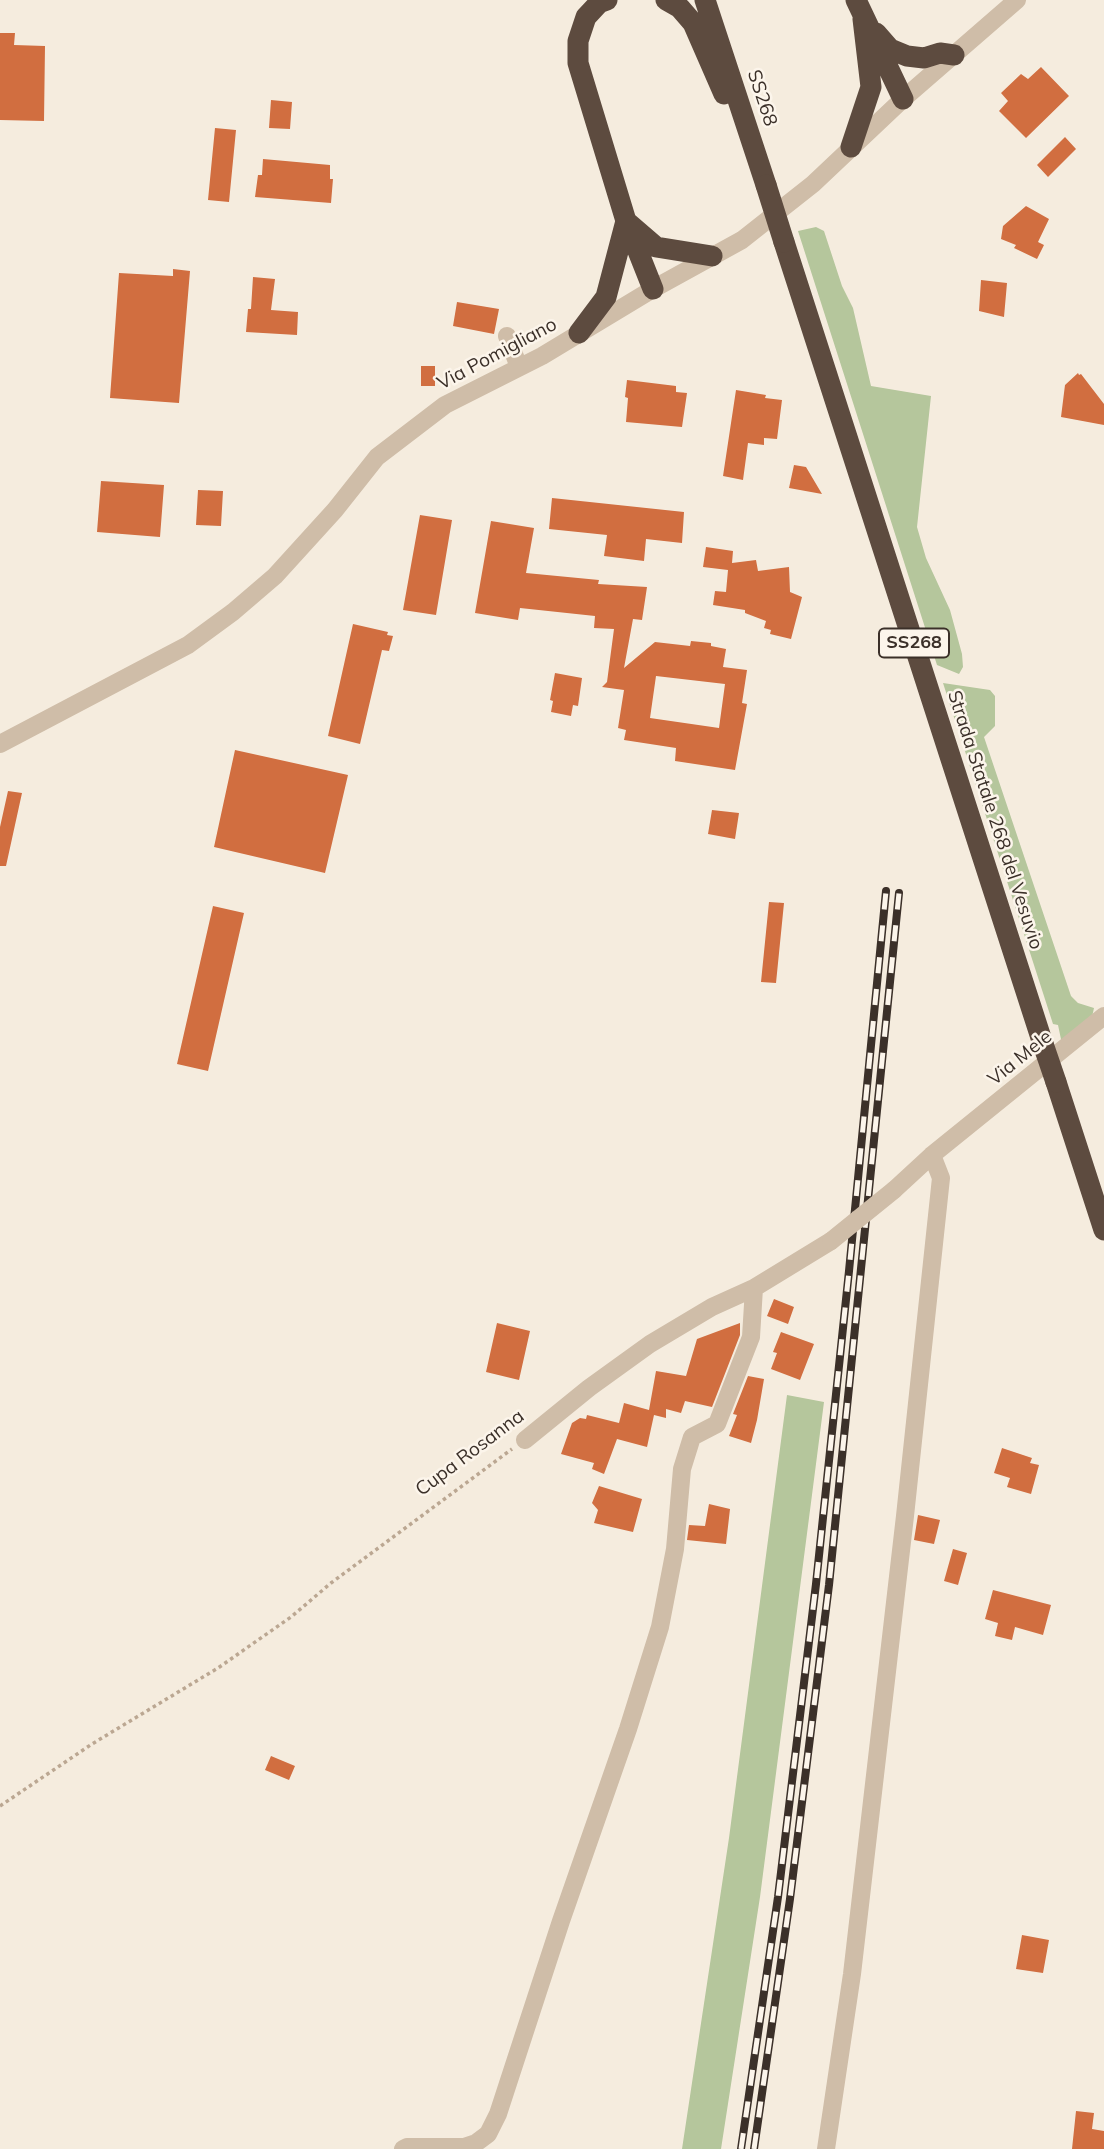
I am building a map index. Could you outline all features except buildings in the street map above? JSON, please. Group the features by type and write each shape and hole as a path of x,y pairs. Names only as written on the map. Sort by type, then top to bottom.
{"highway":[{"path":"607,0 599,4 586,18 578,41 578,63 626,221 653,289"},
{"path":"666,0 680,8 693,23 727,100 752,144"},
{"name":"SS268","path":"705,0 766,185"},
{"path":"716,0 727,65"},
{"path":"860,9 890,49 907,56 923,58 940,53 954,55"},
{"path":"860,9 903,99"},
{"path":"851,147 871,87 860,9"},
{"name":"Strada Statale 268 del Vesuvio","path":"766,185 1104,1230"},
{"path":"626,221 656,247 712,256"},
{"path":"579,333 606,297 626,221"}],"street":[{"name":"Via Pomigliano","path":"0,744 188,645 233,612 275,576 335,510 377,457 445,405 519,367 742,240 793,202 903,99 1017,0"},
{"path":"507,336 519,367"},
{"name":"Via Mele","path":"962,1131 1104,1016"},
{"name":"Cupa Rosanna","path":"525,1440 589,1388 650,1344 712,1307 754,1288 831,1241 962,1131"},
{"path":"826,2149 853,1960 908,1489 941,1178 932,1155"},
{"path":"403,2149 464,2147 476,2143 488,2134 498,2114 660,1627 675,1549 685,1458 692,1437 717,1424 751,1337 754,1288"}],"path":[{"name":"Cupa Rosanna","path":"0,1806 92,1744 219,1668 291,1617 331,1583 525,1440"}],"green space":[{"path":"816,227 824,231 842,286 853,308 871,386 931,396 917,527 926,558 950,610 962,654 963,667 959,674 937,665 798,231"},
{"path":"943,683 990,690 995,696 995,726 984,737 1071,996 1078,1003 1094,1008 1092,1017 1062,1044 1058,1025 1053,1024"},
{"path":"787,1395 824,1402 760,1897 721,2149 682,2149 729,1838"}],"railway":[{"path":"741,2149 778,1897 816,1584 886,891"},
{"path":"754,2149 790,1899 829,1585 899,893"}]}
